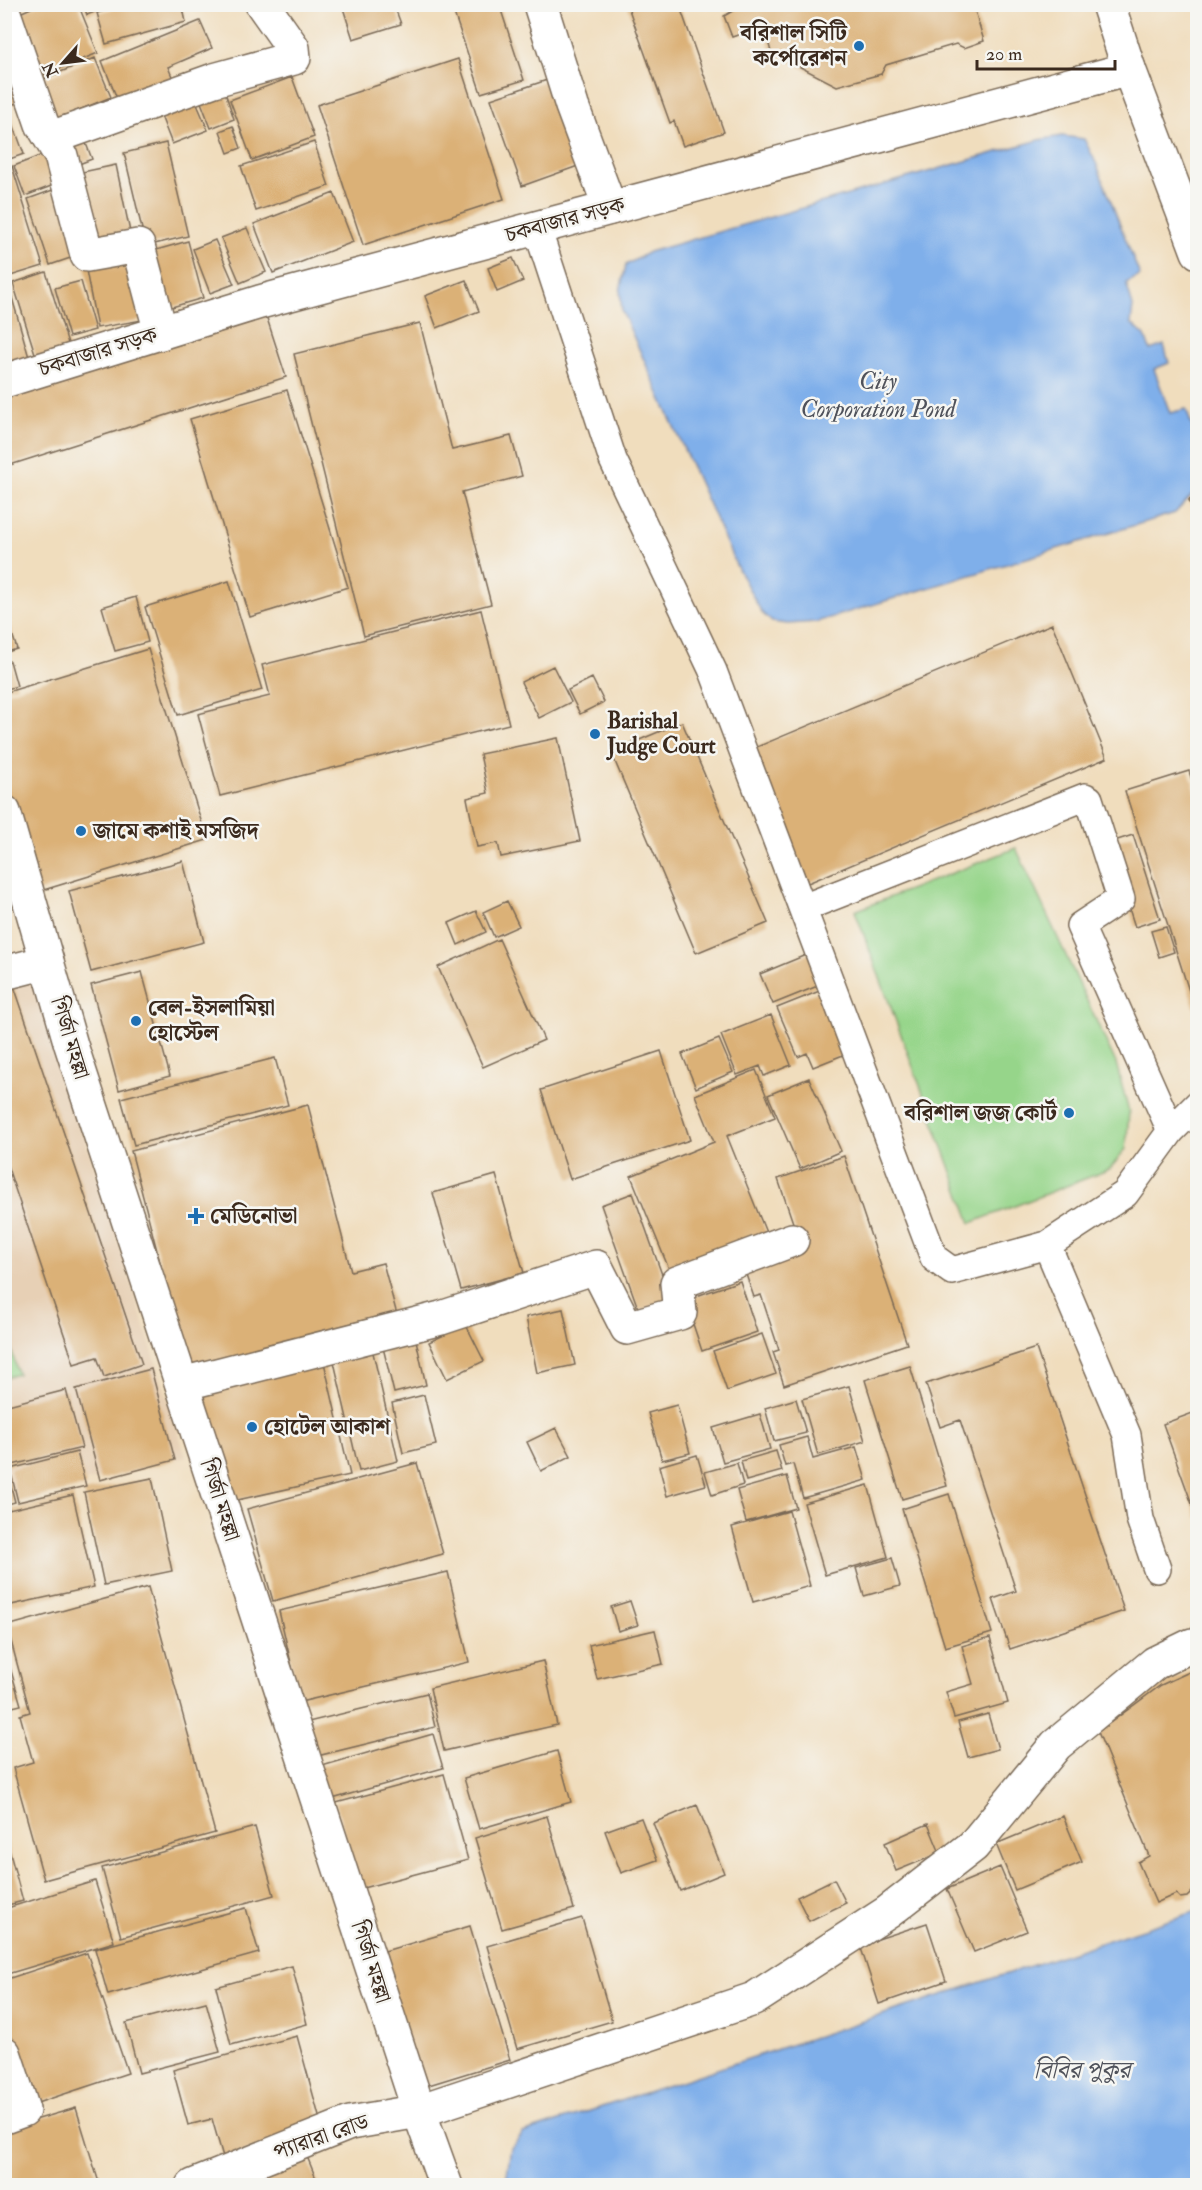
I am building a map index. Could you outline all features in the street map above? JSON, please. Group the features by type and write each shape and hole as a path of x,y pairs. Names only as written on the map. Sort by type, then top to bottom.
{"street":[{"path":"51,138 214,80 294,58 293,48 262,4"},
{"path":"540,4 572,106 610,208"},
{"path":"1108,4 1197,252"},
{"path":"6,22 42,123 61,156 87,255 138,246 161,333"},
{"name":"চকবাজার সড়ক","path":"4,381 260,302 1130,69"},
{"name":"গির্জা মহল্লা","path":"4,812 72,1045 419,2110 446,2186"},
{"path":"4,973 47,962"},
{"path":"182,1384 441,1318 596,1268 627,1328 680,1313 676,1283 792,1240"},
{"name":"প্যারারা রোড","path":"193,2186 350,2123 419,2110 754,1999 888,1912 973,1846 1056,1745 1155,1663 1191,1645 1197,1646"},
{"path":"4,2053 23,2110 4,2117"}],"lane":[{"path":"537,228 613,460 713,671 934,1258 952,1271 1047,1245 1125,1194 1171,1131 1197,1104"},
{"path":"803,908 1085,797 1089,799 1122,900 1080,926 1171,1131"},
{"path":"1047,1245 1127,1435 1140,1519 1156,1569"}],"shaded area":[{"path":"31,968 186,1457 5,1501 5,1378 18,1374 5,1326 5,976"}],"green space":[{"path":"1016,848 1116,1063 1129,1112 1126,1149 1110,1169 971,1223 855,911"},
{"path":"5,1326 18,1374 4,1378"}],"water":[{"name":"City Corporation Pond","path":"1062,136 1084,139 1097,165 1140,276 1126,283 1133,306 1131,323 1145,336 1150,350 1164,345 1169,363 1154,369 1170,413 1186,409 1197,440 1197,490 1175,513 816,622 788,624 772,622 762,613 736,565 622,311 620,291 626,265 649,252 1039,140"},
{"name":"বিবির পুকুর","path":"1197,1911 1197,2185 508,2185 506,2181 511,2148 523,2133"}],"building":[{"path":"40,4 78,4 98,53 38,77 13,16"},
{"path":"83,4 112,4 112,5 87,15"},
{"path":"130,4 182,4 186,22 106,44 97,13"},
{"path":"451,4 499,4 524,80 481,93"},
{"path":"627,4 679,4 724,132 683,146 674,121 670,123"},
{"name":"বরিশাল সিটি কর্পোরেশন","path":"730,4 973,4 984,41 964,48 956,44 886,65 881,74 837,86 771,52 764,26 732,37 724,16 733,11"},
{"path":"352,5 394,5 401,24 353,39 343,8"},
{"path":"200,21 212,48 168,67 173,79 118,101 102,61"},
{"path":"5,34 31,98 5,107"},
{"path":"95,58 111,97 47,123 31,84"},
{"path":"458,59 504,199 363,245 317,105"},
{"path":"292,77 314,137 252,160 230,100"},
{"path":"547,80 578,166 522,186 491,99"},
{"path":"222,83 234,119 211,128 197,92"},
{"path":"196,102 208,130 172,144 161,116"},
{"path":"8,110 24,154 4,161 4,111"},
{"path":"233,126 241,148 228,153 220,131"},
{"path":"82,133 92,159 71,167 61,142"},
{"path":"314,142 329,186 256,211 241,166"},
{"path":"166,143 188,236 146,246 124,153"},
{"path":"55,150 67,180 25,196 14,166"},
{"path":"116,165 130,232 87,240 73,174"},
{"path":"12,166 43,266 4,278 4,169"},
{"path":"61,187 82,254 50,265 28,199"},
{"path":"334,193 353,242 273,273 254,224"},
{"path":"247,228 266,272 240,283 221,238"},
{"path":"215,240 234,284 210,293 193,249"},
{"path":"188,241 203,298 158,311 142,254"},
{"path":"136,255 148,319 97,328 85,265"},
{"path":"513,258 523,281 497,292 488,268"},
{"path":"46,272 70,350 37,360 13,283"},
{"path":"4,280 7,280 30,361 8,368 4,354"},
{"path":"466,280 479,311 437,328 425,296"},
{"path":"81,281 95,330 69,337 55,288"},
{"path":"264,309 286,377 4,467 4,393"},
{"path":"420,323 452,450 511,436 522,476 462,492 491,604 364,636 294,354"},
{"path":"287,390 348,587 250,617 190,419"},
{"path":"1198,497 1198,521 1197,521 1189,500"},
{"path":"229,581 262,690 178,715 145,607"},
{"path":"136,597 148,642 115,651 102,607"},
{"path":"4,609 17,649 4,653"},
{"path":"481,610 509,724 220,796 198,714 270,696 262,665"},
{"path":"1052,624 1107,758 808,883 752,749"},
{"path":"148,649 207,840 37,892 4,785 4,693"},
{"path":"10,661 17,686 4,690 4,663"},
{"path":"553,666 571,702 539,718 521,682"},
{"path":"592,678 604,702 580,714 568,690"},
{"path":"682,722 768,923 696,953 611,752"},
{"path":"558,738 580,841 501,857 498,843 477,847 467,798 488,793 480,754"},
{"path":"1189,771 1198,799 1197,1016 1125,791"},
{"path":"1133,835 1160,919 1135,927 1108,843"},
{"path":"183,861 204,942 91,972 69,891"},
{"path":"507,901 519,926 494,937 483,912"},
{"path":"476,911 486,932 458,945 449,923"},
{"path":"1166,927 1174,952 1159,957 1151,931"},
{"path":"499,939 544,1040 483,1067 438,967"},
{"path":"813,952 825,983 773,1004 760,974"},
{"path":"142,972 170,1076 119,1090 91,985"},
{"path":"12,980 142,1364 104,1377 97,1357 74,1364 4,1156 4,983"},
{"path":"827,988 853,1051 813,1067 807,1053 798,1057 777,1008"},
{"path":"771,1015 791,1065 764,1076 760,1066 737,1075 721,1035"},
{"path":"719,1039 733,1072 696,1088 682,1054"},
{"path":"661,1051 690,1140 570,1179 541,1090"},
{"path":"275,1058 288,1105 134,1145 121,1098"},
{"path":"756,1070 775,1117 727,1136 767,1235 671,1274 631,1176 714,1142 695,1095"},
{"path":"809,1078 841,1151 800,1169 768,1095"},
{"path":"308,1105 351,1271 383,1263 399,1322 190,1377 131,1151"},
{"path":"844,1156 907,1344 784,1385 773,1352 779,1350 761,1295 754,1297 744,1269 802,1249 778,1179"},
{"path":"496,1175 524,1273 461,1290 433,1193"},
{"path":"633,1193 671,1300 639,1311 601,1205"},
{"path":"740,1281 757,1332 702,1351 685,1300"},
{"path":"563,1309 575,1365 537,1373 526,1317"},
{"path":"466,1325 484,1361 447,1379 429,1342"},
{"path":"414,1331 426,1385 394,1393 381,1339"},
{"path":"762,1334 776,1374 727,1391 713,1351"},
{"path":"371,1344 398,1461 359,1471 332,1353"},
{"path":"1036,1348 1124,1611 1010,1649 993,1599 1016,1591 960,1420 940,1427 926,1384"},
{"path":"323,1358 350,1475 224,1503 197,1388"},
{"path":"910,1366 947,1486 902,1499 865,1380"},
{"path":"151,1369 175,1460 100,1480 76,1389"},
{"path":"849,1386 865,1441 818,1455 802,1399"},
{"path":"66,1390 82,1448 4,1467 4,1406"},
{"path":"424,1395 436,1445 403,1453 392,1403"},
{"path":"796,1399 806,1433 774,1441 765,1408"},
{"path":"677,1405 690,1453 662,1460 648,1413"},
{"path":"1198,1411 1198,1518 1197,1518 1163,1424"},
{"path":"760,1414 770,1449 723,1462 713,1428"},
{"path":"556,1428 571,1456 541,1471 527,1442"},
{"path":"807,1437 813,1459 856,1447 866,1480 803,1498 793,1464 785,1466 779,1445"},
{"path":"776,1451 782,1471 746,1481 741,1461"},
{"path":"77,1452 86,1486 18,1502 10,1469"},
{"path":"697,1455 706,1485 667,1496 659,1466"},
{"path":"417,1463 443,1554 273,1601 247,1509"},
{"path":"737,1463 743,1485 712,1495 705,1472"},
{"path":"8,1475 15,1502 4,1505 4,1476"},
{"path":"787,1476 796,1508 746,1522 737,1490"},
{"path":"152,1478 172,1571 104,1585 84,1492"},
{"path":"868,1485 888,1557 825,1575 804,1503"},
{"path":"949,1494 992,1633 945,1647 902,1509"},
{"path":"73,1495 94,1587 11,1605 4,1576 4,1511"},
{"path":"789,1511 810,1586 753,1602 732,1527"},
{"path":"892,1558 900,1586 864,1596 856,1568"},
{"path":"448,1572 469,1662 300,1702 279,1611"},
{"path":"148,1587 215,1833 44,1880 13,1768 33,1762 20,1715 30,1712 7,1626"},
{"path":"630,1601 638,1625 618,1631 611,1607"},
{"path":"655,1630 663,1664 597,1679 589,1645"},
{"path":"990,1638 1008,1703 954,1718 946,1692 973,1684 962,1646"},
{"path":"4,1647 21,1705 4,1709"},
{"path":"543,1661 557,1725 444,1751 430,1688"},
{"path":"1198,1668 1198,1886 1187,1897 1180,1898 1176,1894 1156,1903 1138,1862 1149,1856 1098,1732 1161,1685"},
{"path":"427,1693 435,1727 309,1758 300,1724"},
{"path":"988,1714 998,1749 968,1757 958,1722"},
{"path":"433,1734 443,1768 325,1801 315,1768"},
{"path":"557,1751 571,1802 479,1829 464,1778"},
{"path":"444,1774 468,1860 359,1889 336,1803"},
{"path":"697,1805 724,1873 680,1891 653,1823"},
{"path":"547,1816 574,1909 502,1929 475,1838"},
{"path":"1063,1816 1082,1862 1015,1890 996,1844"},
{"path":"641,1818 657,1860 621,1873 605,1831"},
{"path":"928,1824 940,1853 896,1871 885,1843"},
{"path":"255,1827 274,1895 121,1937 102,1868"},
{"path":"4,1836 23,1901 4,1906"},
{"path":"1000,1867 1027,1931 974,1952 947,1889"},
{"path":"834,1879 846,1903 809,1921 797,1897"},
{"path":"95,1881 114,1942 4,1975 4,1909"},
{"path":"246,1908 259,1953 108,1995 95,1949"},
{"path":"582,1918 612,2021 517,2049 487,1946"},
{"path":"927,1923 946,1981 879,2004 860,1945"},
{"path":"470,1926 510,2060 419,2088 378,1953"},
{"path":"87,1953 128,2073 31,2105 4,2024 4,1980"},
{"path":"292,1966 307,2024 231,2045 216,1987"},
{"path":"206,2002 220,2052 139,2073 126,2023"},
{"path":"297,2036 323,2131 223,2157 212,2119 188,2125 173,2070"},
{"path":"76,2108 100,2186 4,2186 4,2129"},
{"path":"302,2144 319,2186 200,2186"}],"place":[{"name":"বরিশাল সিটি কর্পোরেশন","path":"859,46"},
{"name":"Barishal Judge Court","path":"595,734"},
{"name":"জামে কশাই মসজিদ","path":"81,831"},
{"name":"বেল-ইসলামিয়া হোস্টেল","path":"136,1021"},
{"name":"বরিশাল জজ কোর্ট","path":"1069,1113"},
{"name":"মেডিনোভা","path":"196,1216"},
{"name":"হোটেল আকাশ","path":"252,1427"}]}
